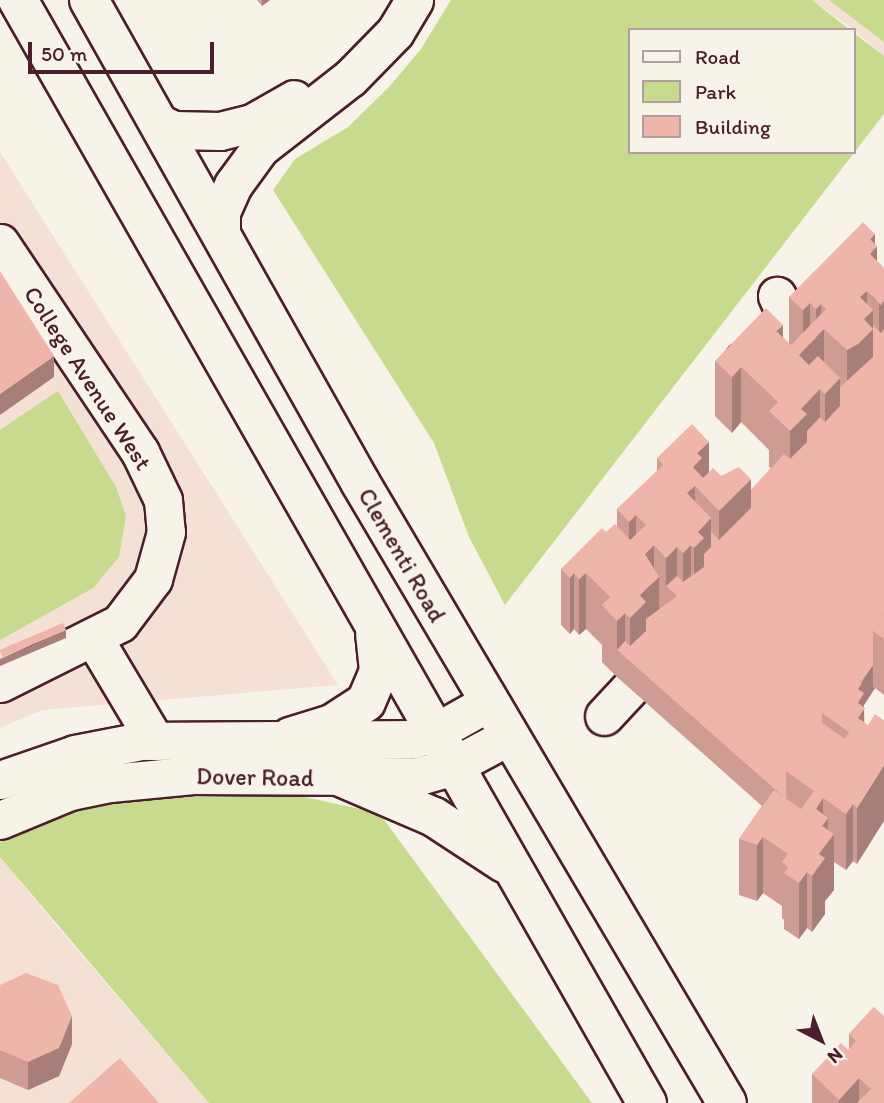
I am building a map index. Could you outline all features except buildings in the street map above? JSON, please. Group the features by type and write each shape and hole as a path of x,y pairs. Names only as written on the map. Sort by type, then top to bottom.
{"main road":[{"path":"18,0 374,629 647,1103"},
{"name":"Clementi Road","path":"89,0 221,230 360,482 727,1103"},
{"path":"290,737 332,724 366,702 379,671 374,629"},
{"path":"343,778 434,817 512,868"}],"street":[{"path":"161,124 174,130 220,131 252,123 288,104 336,67 389,0"},
{"path":"221,230 221,212 233,185 260,148 350,78 395,32 414,0"},
{"name":"College Avenue West","path":"0,243 139,452 163,500 166,533 153,579 120,623 0,683"},
{"path":"727,362 768,356 778,346 786,331 785,313 776,296"},
{"path":"93,637 155,741"},
{"path":"604,716 631,687"},
{"name":"Dover Road","path":"0,780 75,754 155,741 290,737 388,741 434,733 489,702"},
{"name":"Dover Road","path":"0,820 70,792 110,783 193,775 343,778 419,776 453,766 509,736"}],"shaded area":[{"path":"812,0 884,0 884,56 856,32 856,28 851,28"},
{"path":"0,152 338,685 42,710 0,728"},
{"path":"0,857 61,931 209,1103 0,1103"}],"green space":[{"path":"451,0 812,0 847,28 628,28 628,154 853,154 505,605 469,537 434,443 273,190 295,159 348,127 389,87 421,49"},
{"path":"829,0 884,0 884,42"},
{"path":"856,35 884,56 884,114 856,150"},
{"path":"58,391 116,487 126,516 119,557 93,588 0,640 0,430"},
{"path":"234,782 379,813 592,1103 209,1103 0,857 0,842 61,810 151,788"}]}
